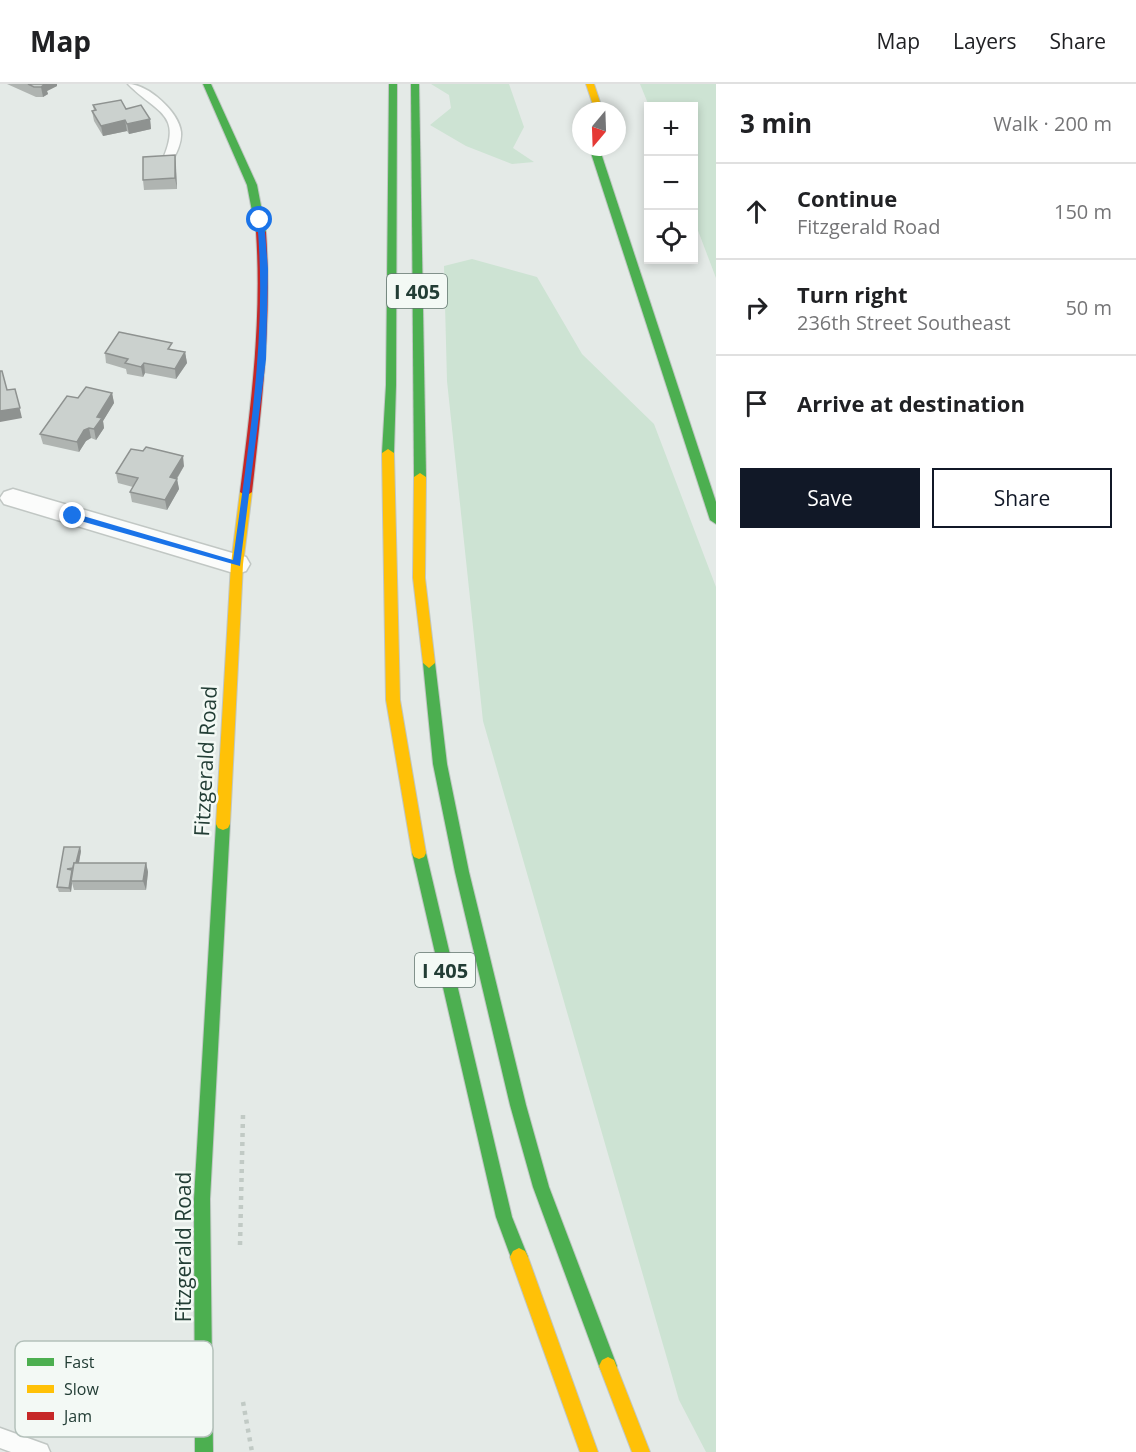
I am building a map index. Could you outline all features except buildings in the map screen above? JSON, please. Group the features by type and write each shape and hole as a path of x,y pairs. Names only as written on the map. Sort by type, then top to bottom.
{"main road":[{"name":"Fitzgerald Road","path":"203,1341 202,1199 237,564 262,359 265,269 260,220 252,184 207,84"},
{"name":"I 405","path":"393,84 391,386 387,472 393,700 414,832 504,1217 589,1452"},
{"name":"I 405","path":"415,84 421,456 418,498 419,578 440,764 462,872 518,1105 542,1188 641,1452"},
{"path":"590,84 596,102"},
{"path":"597,156 716,520"},
{"path":"387,472 418,498"}],"street":[{"path":"13,498 237,564"}],"lane":[{"path":"133,84 165,112 176,129 176,140 167,160"},
{"path":"0,1438 40,1452"},
{"path":"184,1452 204,1446"}],"green space":[{"path":"431,84 509,84 524,127 513,148 534,162 512,164 466,146 430,125 451,108 449,95"},
{"path":"640,84 716,84 716,278 698,231 698,102 647,102"},
{"path":"472,259 537,277 582,354 654,424 716,587 716,1452 706,1452 679,1400 483,721 447,381 444,266"}],"traffic: fast":[{"path":"207,84 252,185 261,232"},
{"path":"388,453 391,385 393,84"},
{"path":"415,84 420,477"},
{"path":"597,156 716,520"},
{"path":"429,663 440,764 462,872 518,1105 541,1187 608,1366"},
{"path":"203,1341 202,1199 223,824"},
{"path":"419,853 504,1217 519,1257"},
{"path":"204,1437 204,1452"}],"traffic: slow":[{"path":"590,84 596,102"},
{"path":"388,453 393,700 419,853"},
{"path":"420,477 419,578 429,663"},
{"path":"223,824 237,564 246,492"},
{"path":"519,1257 589,1452"},
{"path":"608,1366 641,1452"}],"traffic: jam":[{"path":"246,492 263,330 261,232"}],"route":[{"path":"73,516 237,564 262,359 265,269 260,220"}]}
